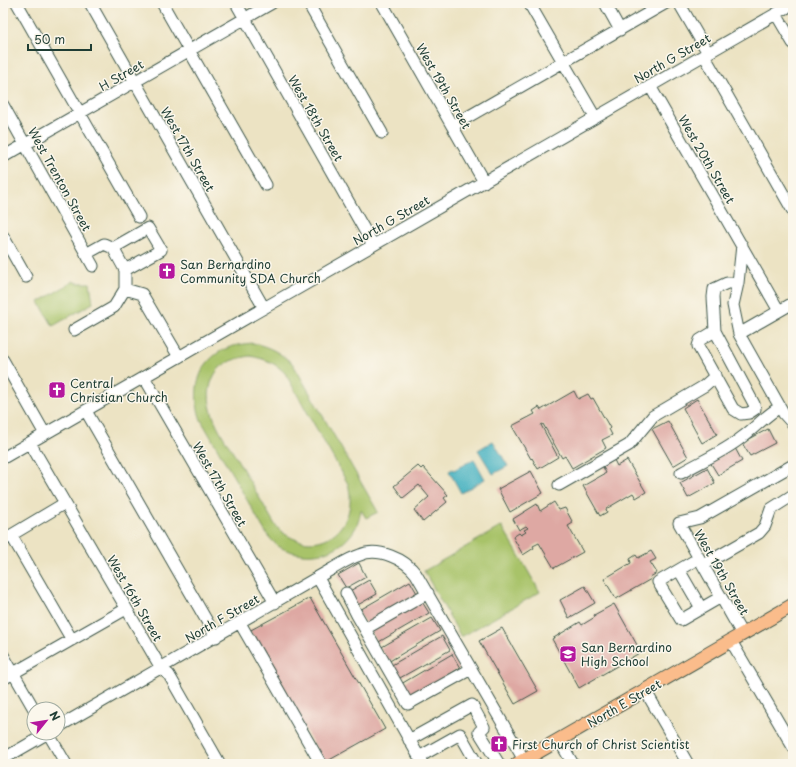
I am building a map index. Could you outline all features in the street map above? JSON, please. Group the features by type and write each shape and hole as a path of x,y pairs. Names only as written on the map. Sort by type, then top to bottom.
{"main road":[{"name":"North E Street","path":"521,762 793,605"}],"street":[{"path":"17,3 139,217"},
{"name":"West 17th Street","path":"90,3 264,308"},
{"path":"162,3 266,184"},
{"name":"West 18th Street","path":"236,3 373,245"},
{"name":"H Street","path":"3,157 272,3"},
{"path":"308,3 382,134"},
{"name":"West 19th Street","path":"382,3 484,182"},
{"path":"529,3 596,117"},
{"path":"604,3 620,30"},
{"path":"452,126 666,3"},
{"path":"679,3 793,210"},
{"name":"North G Street","path":"3,458 793,4"},
{"path":"776,14 793,43"},
{"name":"West 20th Street","path":"650,86 742,245 778,311"},
{"name":"West Trenton Street","path":"3,104 93,266"},
{"path":"113,248 148,228 161,250 125,270"},
{"path":"3,236 26,277"},
{"path":"74,330 114,307 125,289 125,270 113,248 104,244 86,254"},
{"path":"742,245 738,283 733,305 739,334 786,410 793,424"},
{"path":"738,283 727,283 714,289 715,331 754,404 755,409 766,417"},
{"path":"125,289 142,294 179,357"},
{"path":"739,334 793,303"},
{"path":"715,331 700,340 698,346 733,409 741,414 749,414 755,409"},
{"path":"3,360 45,434"},
{"path":"558,485 628,445 653,416 704,386 712,380 715,375"},
{"name":"West 17th Street","path":"144,377 274,603"},
{"path":"681,473 740,439 772,411 786,410"},
{"path":"86,411 216,637"},
{"name":"West 16th Street","path":"30,443 126,609 161,668 169,675 220,764"},
{"name":"West 19th Street","path":"793,465 700,518 679,523 721,597 737,637 789,730 793,747"},
{"path":"721,597 681,620 658,582 679,570 758,533 765,526 772,509 793,495"},
{"path":"65,503 7,537 72,640"},
{"name":"North F Street","path":"66,722 361,554 375,552 389,556 414,571 471,669 521,762"},
{"path":"679,570 701,608"},
{"path":"318,578 409,740 421,761 460,734 479,732 484,727 472,705 409,740"},
{"path":"346,593 408,704 471,669"},
{"path":"365,629 428,593"},
{"path":"3,679 126,609"},
{"path":"240,623 320,764"},
{"path":"3,655 30,701"},
{"path":"645,690 688,764"},
{"path":"479,732 499,764"},
{"path":"460,734 476,764"},
{"path":"559,740 573,764"},
{"path":"3,759 34,741"},
{"path":"53,741 66,764"}],"green space":[{"path":"74,281 76,283 90,283 93,303 53,326 39,302"},
{"path":"253,343 279,353 293,364 378,512 366,518 361,510 358,523 348,539 342,544 328,551 312,554 300,554 282,548 273,541 266,533 201,420 198,410 197,389 202,370 208,362 225,349","holes":["250,356 265,360 285,373 348,484 350,500 348,513 342,525 333,534 322,540 310,542 296,539 279,529 274,523 220,430 211,410 209,400 210,389 213,378 219,368 238,358"]},
{"path":"502,526 540,592 461,637 424,571"}],"water":[{"path":"493,441 508,466 493,474 478,450"},
{"path":"474,459 485,479 461,493 449,471 454,470"}],"building":[{"path":"574,391 578,399 588,394 591,399 593,398 610,428 609,429 612,435 602,440 606,448 572,468 565,456 562,458 543,424 541,425 558,457 538,469 512,426 535,414 533,411 539,407 541,410"},
{"path":"697,399 717,434 702,443 683,408"},
{"path":"668,421 688,457 673,466 652,429"},
{"path":"768,429 775,443 750,456 742,443"},
{"path":"735,448 742,461 718,475 710,462"},
{"path":"614,460 617,466 627,460 646,492 636,498 633,493 606,509 607,512 600,516 583,486 606,473 603,467"},
{"path":"418,466 421,469 423,467 448,495 444,498 447,502 423,522 414,510 429,497 419,485 403,498 394,486"},
{"path":"707,468 715,483 688,498 680,483"},
{"path":"531,471 543,493 510,512 498,489"},
{"path":"554,502 559,510 565,508 573,523 568,526 583,552 554,568 539,543 523,555 513,537 519,533 521,535 526,532 524,530 528,528 526,526 519,530 513,519 537,504 540,511"},
{"path":"651,551 656,559 650,562 657,573 650,577 651,579 616,599 604,579 631,563 630,559 636,555 638,558"},
{"path":"359,563 366,577 346,588 338,575"},
{"path":"369,580 377,594 356,606 348,592"},
{"path":"410,581 418,595 366,625 358,611"},
{"path":"585,586 595,603 569,618 560,600"},
{"path":"310,598 385,729 324,763 249,631"},
{"path":"421,600 429,613 377,643 369,629"},
{"path":"614,604 641,652 579,688 552,639 580,622 582,625 595,617 594,615"},
{"path":"432,618 440,631 388,662 380,648"},
{"path":"502,628 538,691 515,704 479,641"},
{"path":"442,636 450,650 398,679 390,666"},
{"path":"452,654 460,668 409,698 401,684"}],"place":[{"name":"San Bernardino Community SDA Church","path":"167,271"},
{"name":"Central Christian Church","path":"57,390"},
{"name":"San Bernardino High School","path":"568,654"},
{"name":"First Church of Christ Scientist","path":"499,744"}]}
